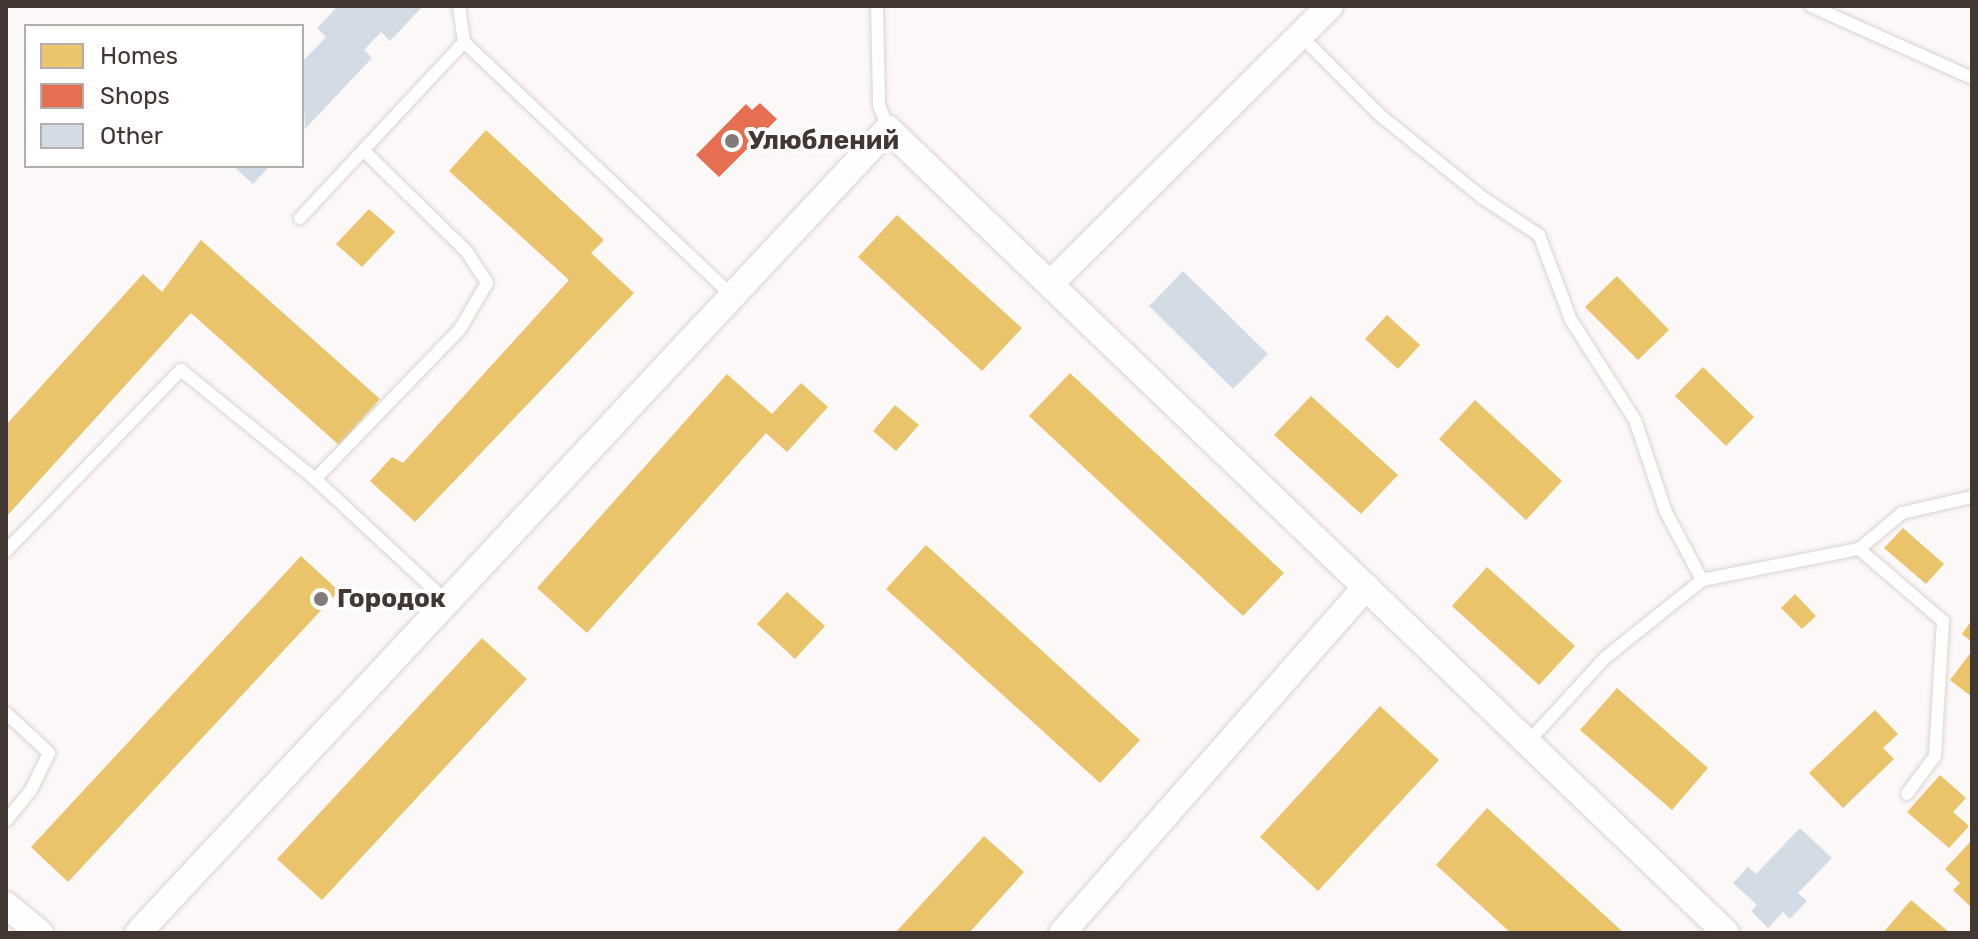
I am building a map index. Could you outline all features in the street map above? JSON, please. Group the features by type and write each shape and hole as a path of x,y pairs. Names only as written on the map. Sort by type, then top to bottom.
{"street":[{"path":"1051,283 1330,6"},
{"path":"138,933 445,600 888,129 1726,933"},
{"path":"1062,933 1366,587"},
{"path":"6,905 39,933"}],"lane":[{"path":"459,6 464,42 732,295"},
{"path":"877,6 879,105 888,129"},
{"path":"1811,6 1972,78"},
{"path":"1301,36 1381,116 1483,198 1539,235 1571,320 1635,420 1666,512 1702,580"},
{"path":"300,218 366,153 464,42"},
{"path":"315,479 460,329 487,283 467,252 366,153"},
{"path":"6,551 181,370 315,479 445,600"},
{"path":"1528,742 1606,657 1702,580 1859,549 1902,513 1972,497"},
{"path":"1859,549 1943,621 1935,756 1907,794"},
{"path":"6,713 49,753 31,790 6,821"}],"building: Homes":[{"path":"486,130 604,240 591,253 634,293 415,522 370,481 392,457 403,463 569,280 449,171"},
{"path":"369,209 395,232 362,267 336,244"},
{"path":"897,215 1022,328 982,371 858,257"},
{"path":"201,240 380,399 339,445 191,313 6,517 6,425 143,274 162,292"},
{"path":"1617,276 1669,330 1638,360 1585,307"},
{"path":"1387,315 1420,345 1398,369 1365,339"},
{"path":"1703,367 1754,417 1726,446 1675,396"},
{"path":"1070,373 1284,573 1243,616 1029,416"},
{"path":"727,374 772,414 801,383 828,407 787,452 766,433 587,633 537,588"},
{"path":"1311,396 1398,475 1361,514 1274,435"},
{"path":"1475,400 1562,481 1526,520 1439,439"},
{"path":"895,405 919,425 896,451 873,431"},
{"path":"1903,528 1944,564 1926,584 1884,548"},
{"path":"926,545 1140,740 1100,783 886,589"},
{"path":"301,556 339,591 68,882 31,847"},
{"path":"1487,567 1575,646 1539,685 1452,606"},
{"path":"787,592 825,626 795,659 757,624"},
{"path":"1795,594 1816,616 1802,629 1781,608"},
{"path":"1972,620 1972,642 1962,634"},
{"path":"482,638 527,679 322,900 277,859"},
{"path":"1972,651 1972,697 1950,680"},
{"path":"1617,688 1708,768 1672,810 1580,730"},
{"path":"1380,706 1439,760 1318,891 1260,837"},
{"path":"1875,710 1898,734 1883,748 1894,759 1843,808 1809,773"},
{"path":"1940,775 1966,798 1953,812 1969,826 1949,848 1907,812"},
{"path":"1487,808 1624,933 1511,933 1436,865"},
{"path":"984,836 1024,872 969,933 895,933"},
{"path":"1972,840 1972,908 1953,890 1960,883 1945,869"},
{"path":"1911,900 1950,933 1883,933"}],"building: Shops":[{"name":"Улюблений","path":"760,103 777,119 719,177 696,155 746,104 752,110"}],"building: Other":[{"path":"338,6 423,6 390,41 381,32 364,50 372,58 305,129 304,60 326,37 317,28"},
{"path":"235,168 268,168 253,184"},
{"path":"1183,271 1268,354 1233,389 1149,306"},
{"path":"1800,828 1832,858 1798,893 1807,901 1790,919 1783,912 1768,928 1751,911 1757,905 1733,883 1748,867 1756,874"}],"place":[{"name":"Улюблений","path":"732,141"},
{"name":"Городок","path":"321,599"}]}
